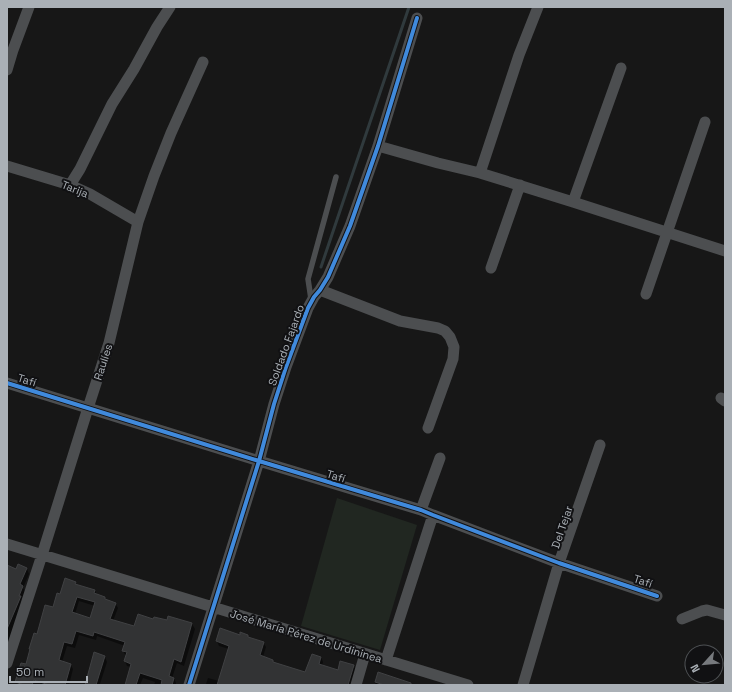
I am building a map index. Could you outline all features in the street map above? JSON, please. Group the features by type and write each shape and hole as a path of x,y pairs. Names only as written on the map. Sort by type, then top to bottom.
{"street":[{"path":"7,70 29,7"},
{"path":"70,186 112,104 170,7"},
{"path":"480,173 519,55 538,7"},
{"name":"Soldado Fajardo","path":"188,685 259,462 274,404 286,367 308,308 328,277 350,226 378,146 417,18"},
{"name":"Raulíes","path":"7,663 109,344 138,222 171,133 203,62"},
{"path":"573,202 622,68"},
{"path":"646,294 705,122"},
{"path":"378,146 520,185 725,251"},
{"name":"Tarija","path":"7,166 90,194 138,222"},
{"path":"491,268 520,185"},
{"path":"320,290 400,321 438,328 445,331 450,337 454,347 453,359 428,428"},
{"name":"Tafí","path":"7,383 259,462 421,510 559,563 657,596"},
{"name":"Del Tejar","path":"523,685 559,563 600,446"},
{"path":"421,510 440,458"},
{"path":"386,660 433,515"},
{"name":"José María Pérez de Urdininea","path":"7,544 468,685"},
{"path":"682,619 707,610 725,615"},
{"path":"356,685 365,654"}],"lane":[{"path":"311,302 308,280 336,177"}],"shaded area":[{"path":"337,498 417,525 380,650 301,626"}],"building":[{"path":"18,564 27,568 20,584 23,586 19,596 21,596 7,629 7,565 16,569"},
{"path":"65,578 76,582 75,584 95,590 94,593 116,603 110,619 134,626 138,614 153,619 154,617 167,620 168,616 192,623 181,662 174,659 169,676 174,678 172,685 161,685 162,680 140,673 136,685 125,685 131,664 124,661 127,652 122,651 125,642 94,632 93,636 76,631 72,644 64,642 59,660 71,664 65,685 49,685 34,680 32,685 24,685 15,682 21,663 26,664 34,633 37,634 45,605 53,607 57,593 60,594","holes":["77,597 95,602 90,618 72,612"]},
{"path":"220,628 240,635 240,632 248,635 248,637 264,642 260,655 273,660 273,662 305,672 312,654 321,657 319,664 338,670 340,661 354,665 348,685 217,685 229,646 216,641"},
{"path":"94,652 105,656 96,685 85,685"},
{"path":"378,672 411,683 411,685 384,685 375,682"}],"waterway":[{"path":"321,267 409,7"}],"cycle path":[{"path":"189,685 259,461 274,404 286,367 308,308 328,277 350,226 378,146 417,18"},
{"path":"7,383 421,510 559,563 657,596"}]}
